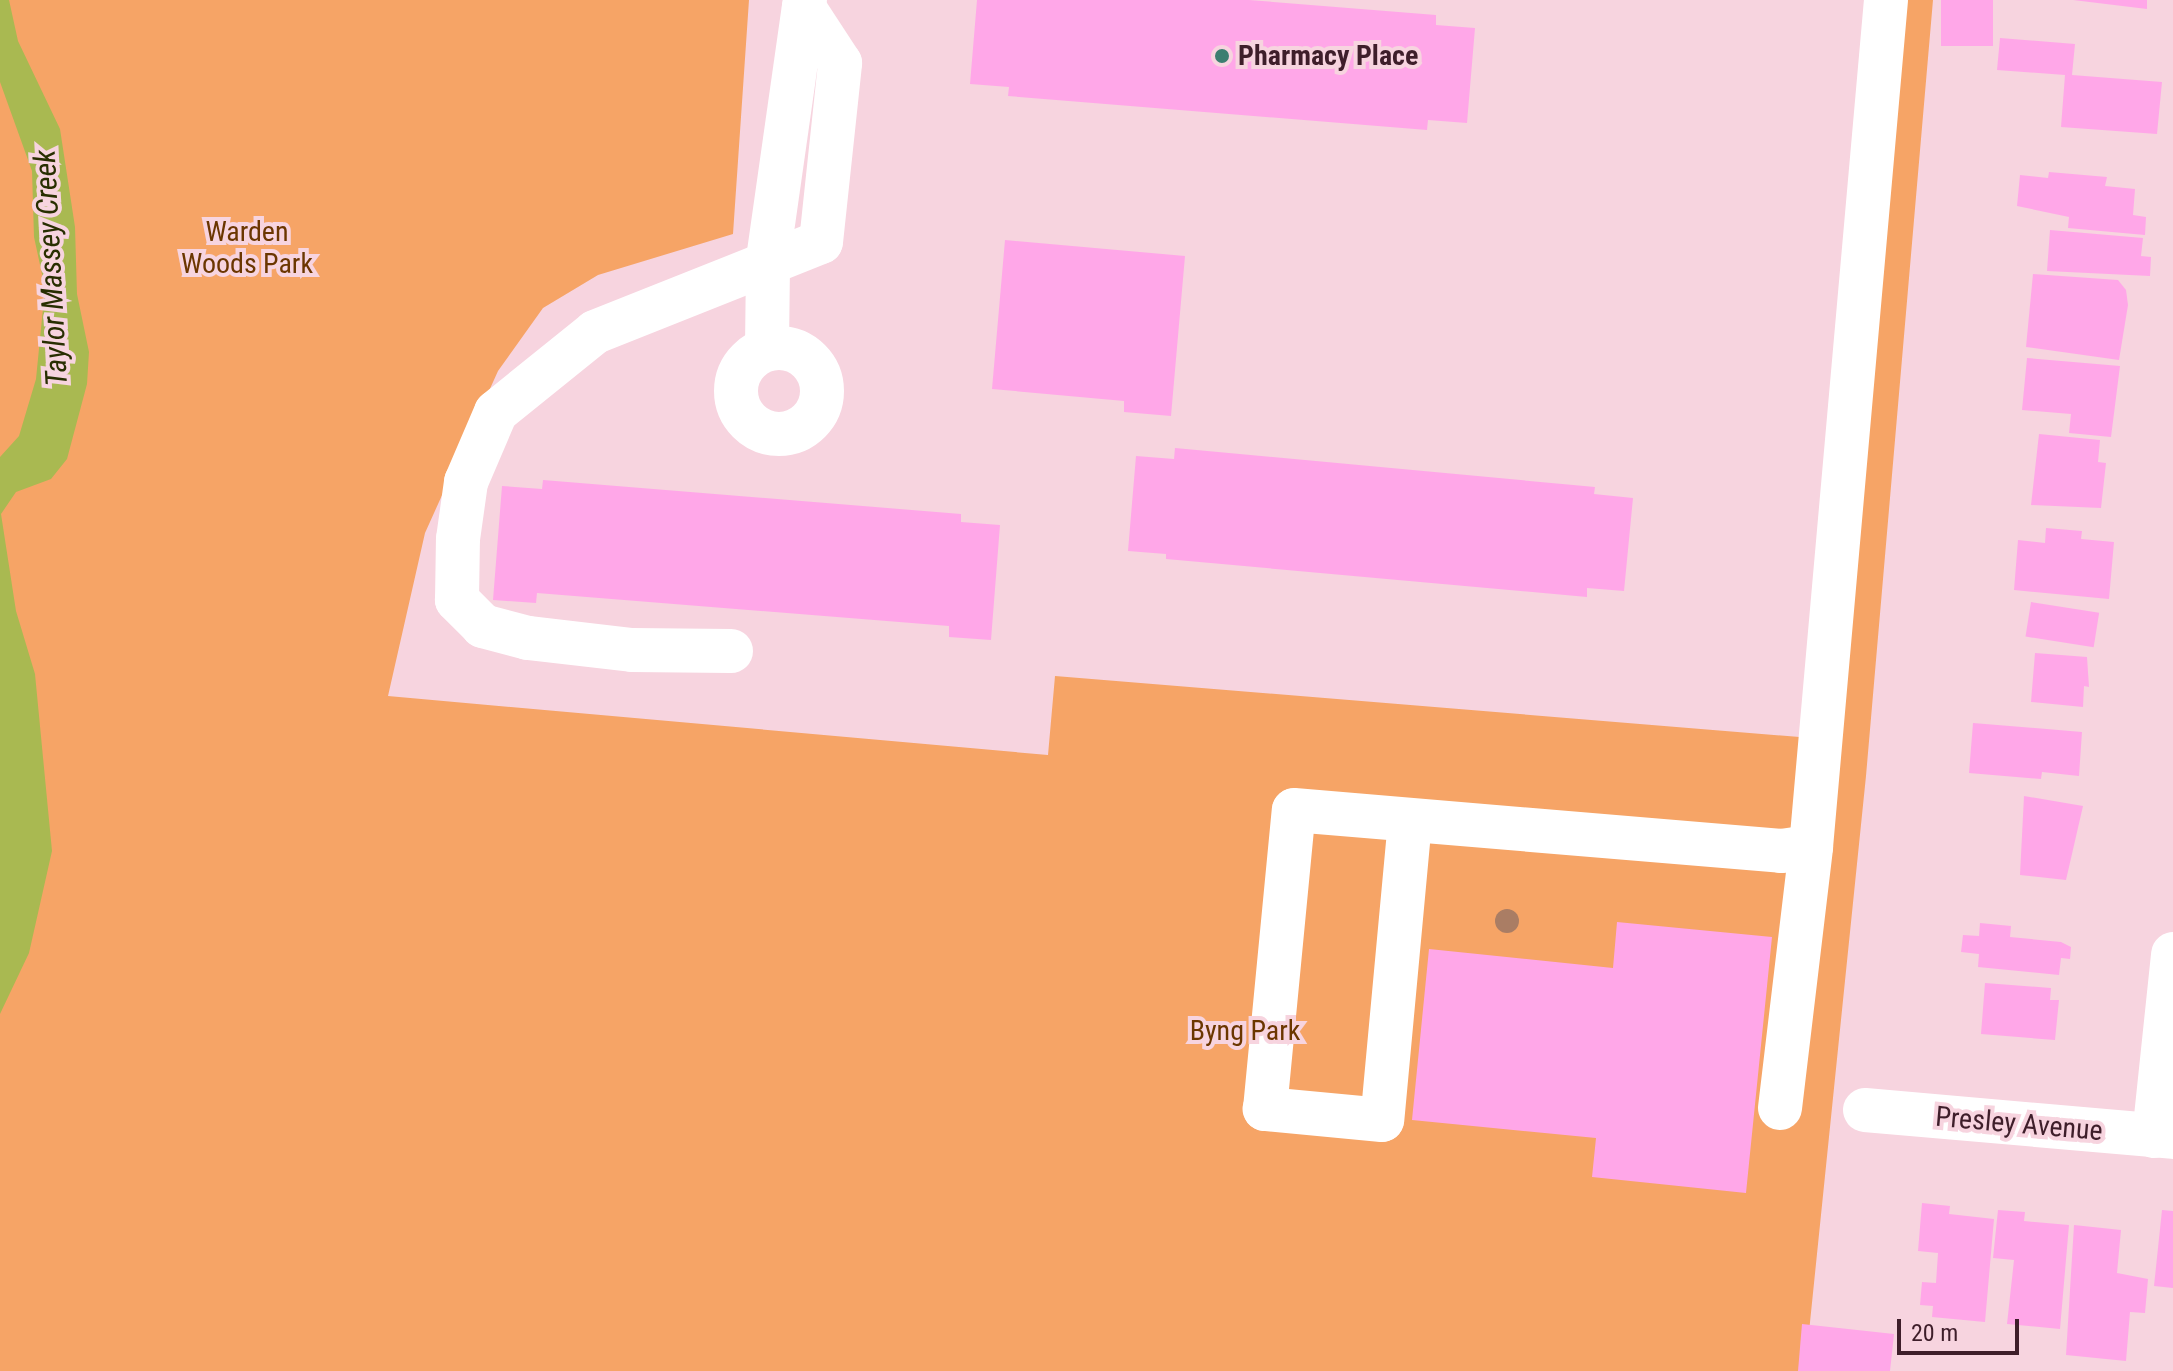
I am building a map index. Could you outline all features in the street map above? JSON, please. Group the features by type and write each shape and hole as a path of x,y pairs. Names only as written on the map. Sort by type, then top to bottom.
{"street":[{"path":"1780,1108 1811,847 1886,0"},
{"path":"731,651 632,650 528,638 483,626 457,600 458,539 466,482 496,412 595,332 768,259 821,242 840,63 805,4"},
{"path":"767,347 768,259"},
{"path":"1410,821 1382,1120 1265,1109 1294,810 1781,851 1811,847"},
{"path":"2163,1136 2173,954"},
{"name":"Presley Avenue","path":"1865,1110 2163,1136"}],"green space":[{"name":"Byng Park","path":"0,0 749,0 733,234 598,275 543,308 498,371 425,533 388,696 1048,755 1055,676 1812,738 1877,0 1933,0 1866,776 1805,1371 0,1371"}],"water":[{"name":"Taylor Massey Creek","path":"0,0 9,0 18,41 60,129 75,227 77,294 89,352 87,384 67,459 51,479 16,492 1,514 16,611 35,674 52,851 29,953 0,1014 0,457 19,436 36,379 45,288 34,237 32,171 0,82"}],"building":[{"name":"Pharmacy Place","path":"977,0 1249,0 1436,15 1436,25 1475,28 1467,123 1428,120 1427,130 1008,96 1009,87 970,84"},
{"path":"1941,0 1993,0 1993,46 1941,46"},
{"path":"2073,0 2147,0 2147,9"},
{"path":"2000,38 2075,44 2072,75 2162,82 2157,134 2061,127 2065,75 1997,70"},
{"path":"2049,172 2107,177 2105,186 2135,189 2133,215 2146,217 2145,235 2068,228 2069,217 2017,206 2020,175 2048,178"},
{"path":"2050,230 2143,238 2141,256 2151,257 2150,276 2047,271"},
{"path":"1005,240 1185,256 1171,416 1124,412 1124,401 992,389"},
{"path":"2033,274 2118,280 2126,290 2128,305 2119,360 2026,347"},
{"path":"2027,358 2120,366 2111,437 2069,433 2071,414 2022,410"},
{"path":"2039,434 2100,440 2098,462 2106,463 2101,508 2031,505"},
{"path":"1175,448 1595,487 1594,494 1633,498 1624,591 1587,588 1587,597 1166,559 1166,554 1128,551 1136,456 1174,459"},
{"path":"543,480 961,514 961,522 1000,525 991,640 949,637 949,626 537,593 536,603 493,600 502,486 542,489"},
{"path":"2046,528 2082,531 2081,539 2114,542 2109,599 2014,590 2018,540 2045,543"},
{"path":"2031,602 2099,613 2094,647 2026,637"},
{"path":"2035,653 2087,657 2089,687 2084,686 2083,707 2031,702"},
{"path":"1973,723 2082,732 2079,776 2042,772 2041,779 1969,773"},
{"path":"2024,796 2083,806 2066,880 2020,875"},
{"path":"1617,922 1772,937 1746,1193 1592,1177 1596,1138 1412,1120 1429,949 1613,968"},
{"path":"1980,923 2011,926 2010,937 2061,942 2071,947 2070,959 2061,958 2059,975 1978,967 1979,954 1961,952 1963,935 1979,936"},
{"path":"1985,983 2051,988 2050,1000 2059,1000 2055,1040 1981,1034"},
{"path":"1922,1203 1950,1206 1949,1214 1994,1219 1985,1322 1932,1317 1933,1306 1920,1305 1922,1282 1936,1283 1938,1253 1918,1251"},
{"path":"1998,1210 2025,1212 2024,1221 2069,1225 2060,1329 2007,1324 2014,1260 1993,1258"},
{"path":"2162,1210 2173,1211 2173,1288 2154,1286"},
{"path":"2074,1225 2121,1230 2117,1273 2148,1279 2145,1313 2130,1312 2126,1361 2066,1355"},
{"path":"1802,1324 1894,1334 1890,1371 1798,1371"}],"place":[{"name":"Pharmacy Place","path":"1222,56"}],"park label":[{"name":"Warden Woods Park","path":"247,248"}]}
